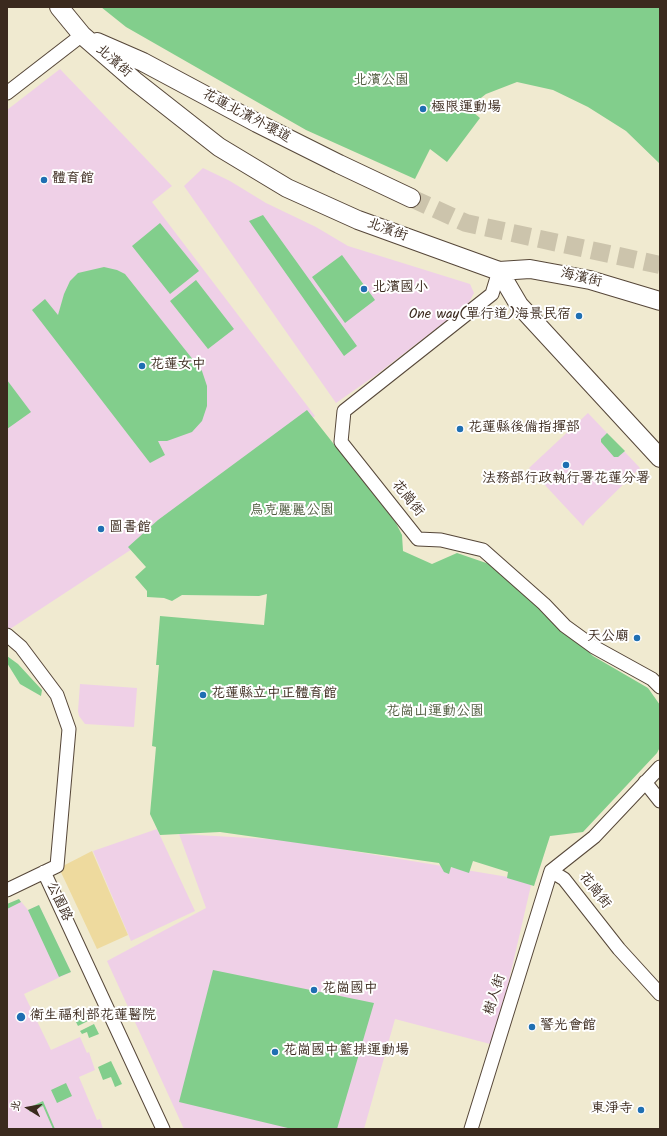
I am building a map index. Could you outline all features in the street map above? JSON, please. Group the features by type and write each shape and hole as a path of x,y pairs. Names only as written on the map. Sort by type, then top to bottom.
{"main road":[{"name":"北濱街","path":"60,9 82,35 135,81 219,147 287,188 358,220 499,271"},
{"name":"花蓮北濱外環道","path":"82,35 143,62 257,124 411,198"},
{"name":"海濱街","path":"499,271 530,269 538,270 590,280 660,301"},
{"path":"499,271 519,305 659,455"}],"street":[{"path":"7,93 82,35"},
{"name":"花崗街","path":"499,271 492,294 344,411 340,442 418,539 441,540 483,550 544,604 565,626 594,647 652,679 660,687"},
{"name":"公園路","path":"7,635 21,647 57,694 69,729 57,866 44,872 163,1129"},
{"path":"551,871 594,837 644,782 660,767"},
{"path":"644,782 660,801"},
{"name":"花崗街","path":"551,871 564,879 619,949 660,994"},
{"name":"樹人街","path":"471,1129 551,871"},
{"path":"7,890 44,872"}],"shaded area":[{"name":"花蓮女中","path":"60,69 172,186 152,202 315,416 245,471 129,551 7,631 7,110"},
{"name":"北濱國小","path":"203,168 230,181 266,203 316,227 348,246 470,284 474,293 468,304 376,375 336,403 184,186"},
{"path":"588,413 640,468 586,521 583,526 529,468"},
{"path":"80,684 137,688 134,727 85,724 79,716 78,711"},
{"path":"157,829 195,911 131,941 93,851"},
{"name":"花崗國中","path":"179,834 286,840 532,881 494,1045 395,1019 364,1129 184,1129 107,961 206,908"},
{"name":"衛生福利部花蓮醫院","path":"19,899 28,910 39,905 71,972 24,994 51,1050 80,1037 87,1053 89,1052 95,1070 79,1077 97,1120 100,1119 103,1129 7,1129 7,904"}],"green space":[{"name":"北濱公園","path":"101,7 660,7 660,164 626,131 588,107 553,90 517,82 486,94 468,108 480,118 447,162 430,149 415,179 306,130 126,27"},
{"path":"263,215 357,346 344,356 249,221"},
{"path":"160,223 199,271 170,294 132,246"},
{"path":"342,255 375,300 345,323 312,277"},
{"path":"104,267 117,270 125,274 202,371 207,386 207,406 202,421 192,432 167,441 158,441 165,455 150,463 32,310 45,299 58,315 64,294 70,281 78,273"},
{"path":"196,280 234,329 208,349 170,301"},
{"path":"7,380 31,412 7,429"},
{"name":"花崗山運動公園","path":"307,410 396,523 402,535 403,551 432,564 457,553 492,565 525,592 593,656 648,688 660,705 660,747 657,753 583,832 550,836 534,886 507,878 508,872 473,861 469,873 451,867 449,874 444,872 439,863 220,832 160,835 150,814 156,747 152,746 159,665 156,665 160,616 264,625 267,594 259,596 182,595 172,601 164,598 147,597 147,591 135,577 146,567 128,547 158,520"},
{"path":"607,433 625,451 618,457 614,457 601,442 601,439"},
{"path":"7,656 18,664 42,690 41,696 20,684 7,663"},
{"path":"19,899 21,902 7,909 7,904"},
{"path":"39,905 71,972 59,977 28,910"},
{"name":"花崗國中籃排運動場","path":"213,970 374,1003 337,1129 292,1129 179,1102"},
{"path":"90,1014 92,1019 78,1026 75,1020"},
{"path":"94,1024 99,1034 89,1038 87,1032 82,1034 80,1031"},
{"path":"111,1061 122,1084 115,1087 111,1077 103,1080 98,1067"},
{"path":"66,1083 72,1096 57,1103 51,1090"},
{"path":"43,1101 55,1129 53,1129 43,1106 30,1112 28,1108"}],"sand":[{"path":"92,851 128,935 97,949 59,868"}],"tunnel":[{"path":"411,198 466,223 660,265"}],"place":[{"name":"極限運動場","path":"423,109"},
{"name":"體育館","path":"44,180"},
{"name":"北濱國小","path":"364,289"},
{"name":"One way(單行道)海景民宿","path":"579,316"},
{"name":"花蓮女中","path":"142,366"},
{"name":"花蓮縣後備指揮部","path":"460,429"},
{"name":"法務部行政執行署花蓮分署","path":"566,465"},
{"name":"圖書館","path":"101,529"},
{"name":"天公廟","path":"637,638"},
{"name":"花蓮縣立中正體育館","path":"203,695"},
{"name":"花崗國中","path":"314,990"},
{"name":"衛生福利部花蓮醫院","path":"21,1017"},
{"name":"警光會館","path":"532,1027"},
{"name":"花崗國中籃排運動場","path":"275,1052"},
{"name":"東淨寺","path":"641,1110"}],"park label":[{"name":"烏克麗麗公園","path":"292,512"}]}
